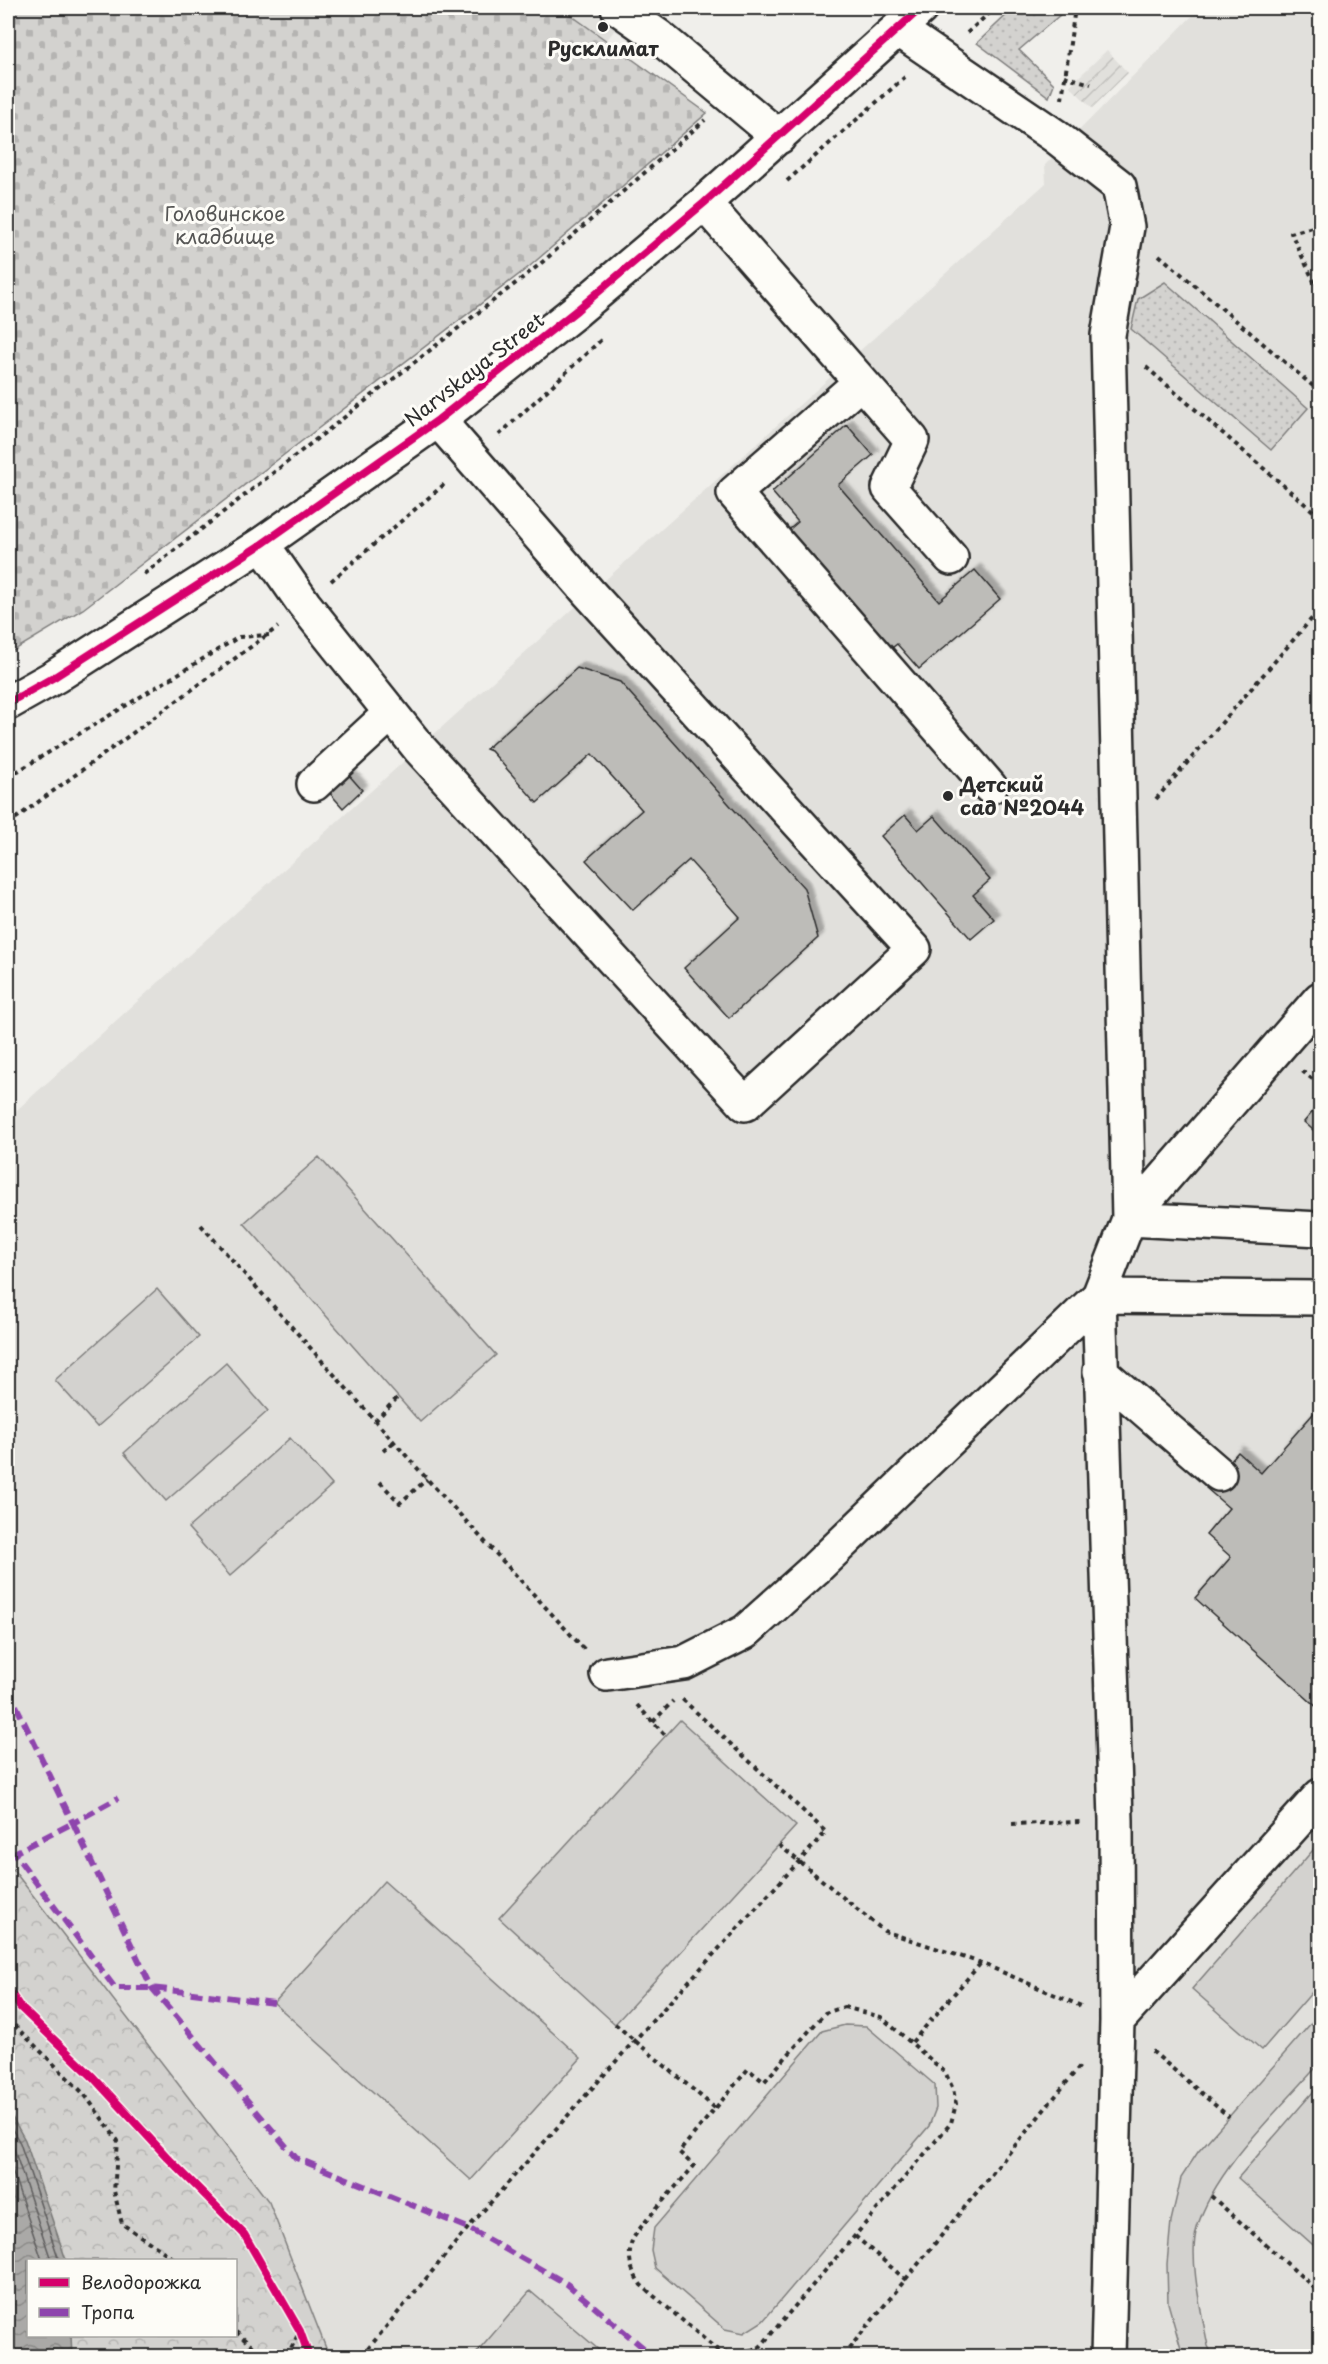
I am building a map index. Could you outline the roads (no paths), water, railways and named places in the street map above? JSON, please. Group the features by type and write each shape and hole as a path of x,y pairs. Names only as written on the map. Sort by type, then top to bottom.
{"street":[{"path":"618,8 658,36 779,136"},
{"path":"910,18 940,58 1055,136 1119,186 1127,227 1108,335 1129,1219"},
{"name":"Narvskaya Street","path":"8,703 56,676 262,544 438,420 577,310 704,203 910,18"},
{"path":"704,203 912,440 890,488 951,558"},
{"path":"861,382 734,493 990,787"},
{"path":"262,544 304,604 419,748 744,1104 914,948 589,593 438,420"},
{"path":"314,784 391,712"},
{"path":"1108,2356 1117,2021 1116,1820 1099,1296 1129,1219 1320,999"},
{"path":"1129,1219 1320,1229"},
{"path":"607,1674 684,1663 745,1632 815,1569 1099,1296 1320,1298"},
{"path":"1100,1371 1219,1474"},
{"path":"1117,2021 1320,1796"}],"water":[{"path":"8,2110 25,2140 66,2259 27,2259 27,2337 71,2337 72,2356 8,2356"}],"place":[{"name":"Русклимат","path":"603,27"},
{"name":"Детский сад №2044","path":"948,796"}],"park label":[{"name":"Головинское кладбище","path":"225,224"}]}
